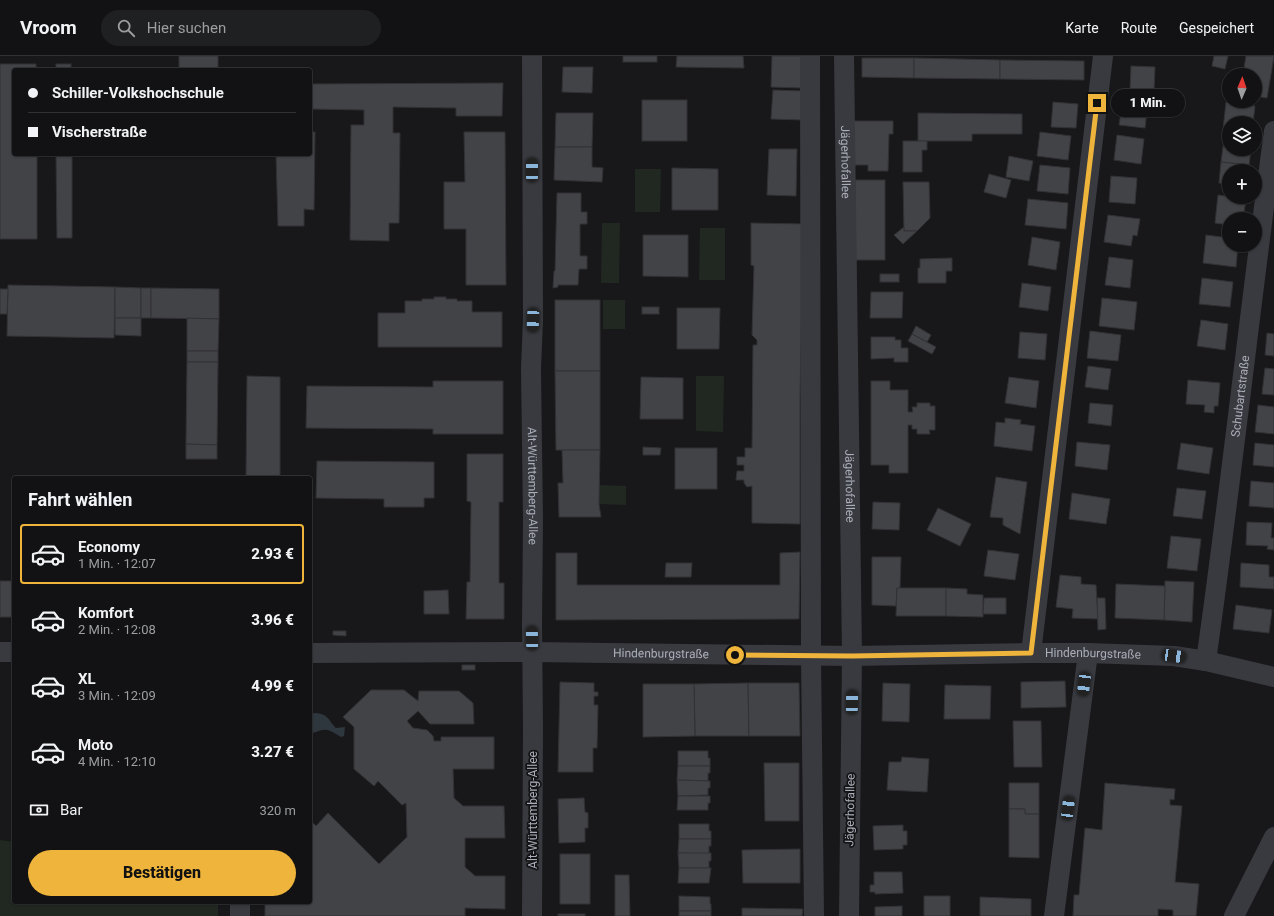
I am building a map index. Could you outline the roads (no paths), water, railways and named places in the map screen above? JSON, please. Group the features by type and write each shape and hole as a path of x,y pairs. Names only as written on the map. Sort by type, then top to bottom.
{"street":[{"name":"Alt-Württemberg-Allee","path":"532,56 532,916"},
{"path":"810,56 811,656 814,916"},
{"name":"Jägerhofallee","path":"844,56 852,656 849,916"},
{"path":"1031,653 1102,56"},
{"name":"Schubartstraße","path":"1206,661 1267,242 1274,131"},
{"path":"0,652 12,652"},
{"name":"Hindenburgstraße","path":"312,653 532,652 811,656 1088,653 1174,656 1206,661 1274,676"},
{"path":"1054,916 1088,653"},
{"path":"1234,916 1268,863 1274,837"},
{"path":"240,904 240,916"}]}
